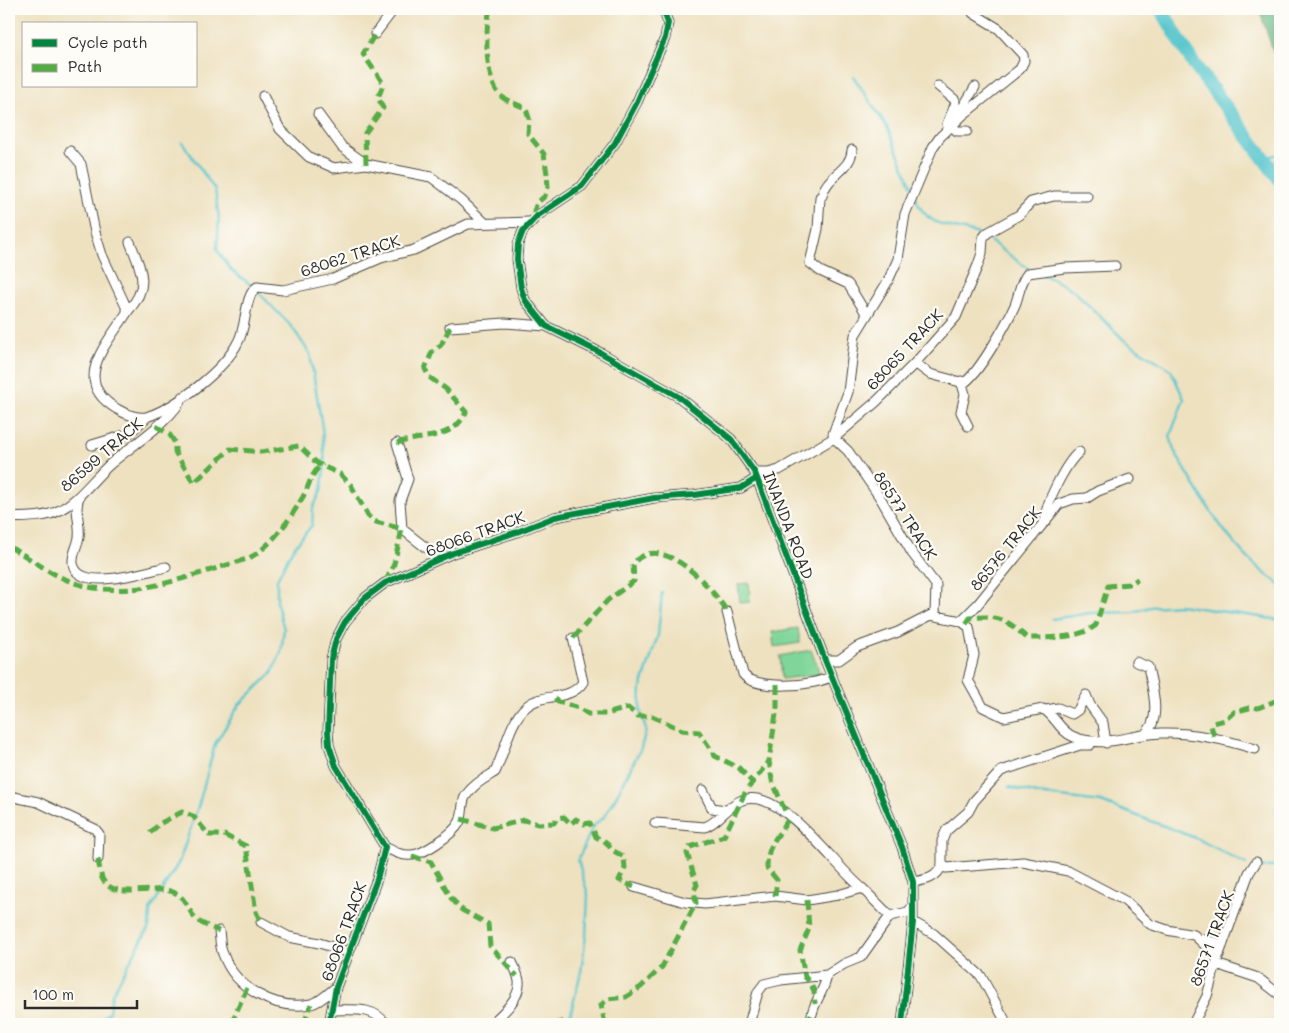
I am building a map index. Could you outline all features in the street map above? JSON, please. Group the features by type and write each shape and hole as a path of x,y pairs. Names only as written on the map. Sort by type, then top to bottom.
{"street":[{"path":"375,34 394,9"},
{"name":"INANDA ROAD","path":"664,9 668,23 665,38 637,102 615,143 582,186 529,222 518,244 518,275 525,300 546,326 601,353 679,397 722,430 744,456 756,475 825,660 902,847 913,882 913,922 902,1024"},
{"path":"941,136 1020,69 1024,61 1023,55 998,29 988,20 973,13"},
{"path":"834,438 833,431 848,392 855,335 888,281 898,258 901,228 908,204 925,162 952,114 956,100 938,86"},
{"path":"952,126 975,87"},
{"path":"263,96 280,129 309,157 334,168 366,164 431,177 461,200 485,223"},
{"path":"318,114 342,147 366,164"},
{"path":"952,126 957,131 967,131"},
{"path":"852,150 850,162 829,180 820,197 818,229 809,260 820,271 848,284 867,314"},
{"path":"70,151 81,164 95,232 102,255 128,311"},
{"name":"68065 TRACK","path":"756,475 779,470 834,438 876,402 915,363 956,317 978,265 982,253 983,238 987,233 1018,215 1031,202 1054,196 1087,196"},
{"name":"68062 TRACK","path":"92,444 128,434 147,417 182,397 221,366 235,349 244,327 248,297 255,288 261,286 283,290 333,279 381,258 422,247 460,227 485,223 529,222"},
{"path":"130,242 143,278 139,297 101,350 94,370 95,387 102,398 119,410 127,414 147,417"},
{"path":"915,363 930,374 964,383 969,380 982,362 1011,314 1028,273 1065,268 1116,266"},
{"path":"450,327 505,323 546,326"},
{"path":"960,381 965,394 961,412 968,426"},
{"name":"86599 TRACK","path":"9,518 58,511 80,495 107,467 177,408 182,397"},
{"name":"86577 TRACK","path":"834,438 848,451 890,513 924,572 936,585 934,614"},
{"path":"397,443 408,480 400,501 402,529 425,547 444,557"},
{"path":"1046,522 1046,507 1070,461 1079,452"},
{"name":"68066 TRACK","path":"329,1024 336,987 378,879 385,847 346,786 331,753 328,730 331,658 336,639 345,622 365,598 385,583 444,557 562,515 654,498 694,496 741,488 756,475"},
{"name":"86576 TRACK","path":"961,621 978,604 1059,504 1073,499 1087,498 1098,491 1130,479"},
{"path":"80,495 76,505 80,534 73,562 75,569 80,574 94,579 110,580 166,567"},
{"path":"727,612 743,674 750,681 758,684 777,684 824,681 832,676"},
{"path":"825,660 839,660 857,647 898,632 924,617 934,614 961,621 969,627 974,647 969,684 984,707 1004,717 1058,708 1072,714 1078,710 1086,695 1090,705 1103,723 1102,743"},
{"path":"385,847 412,856 430,848 459,824 466,795 480,780 495,771 505,745 522,712 536,700 555,698 578,689 583,682 573,638"},
{"path":"1136,662 1148,667 1154,695 1152,724 1144,735"},
{"path":"1046,710 1071,736 1102,743"},
{"path":"913,882 930,879 940,871 942,864 942,842 946,831 968,812 974,801 1001,771 1080,745 1144,735 1169,733 1214,736 1255,749"},
{"path":"703,790 712,808 725,810"},
{"path":"9,796 38,802 95,829 99,834 98,859"},
{"path":"656,822 704,827 725,810 741,801 756,798 784,811 848,877 890,916"},
{"path":"942,864 946,868 1023,862 1055,867 1081,877 1119,898 1150,924 1167,930 1192,933 1217,961 1258,978 1280,994"},
{"name":"86571 TRACK","path":"1193,1024 1206,996 1222,944 1249,872 1256,862"},
{"path":"634,887 685,902 696,903 775,896 807,900 838,895 862,888"},
{"path":"749,1024 758,992 764,984 781,980 827,975 844,964 861,957 890,916 908,912 913,906"},
{"path":"261,922 289,937 319,942 349,952"},
{"path":"913,922 934,934 981,976 1008,1024"},
{"path":"219,931 221,948 227,964 240,981 253,992 282,1003 311,1004 336,987"},
{"path":"1199,939 1222,944"},
{"path":"491,1024 507,1009 519,987 519,981 512,962"},
{"path":"812,1014 816,1000 824,989 827,975"},
{"path":"332,1010 370,1011 380,1016 386,1024"}],"green space":[{"path":"1259,9 1280,9 1280,68 1278,66"},
{"path":"749,583 750,602 740,603 738,584"},
{"path":"798,628 800,643 774,647 772,632"},
{"path":"811,650 820,674 782,679 780,656"}],"waterway":[{"path":"1161,9 1193,63 1280,180"},
{"path":"853,76 887,127 913,189"},
{"path":"182,142 215,190 219,219 217,250 231,270 251,285"},
{"path":"1263,158 1280,154"},
{"path":"915,197 920,208 934,221 942,225 982,235"},
{"path":"986,238 1030,270"},
{"path":"1042,275 1074,291 1124,340 1171,370 1184,399 1170,436 1174,450 1207,505 1232,541 1247,557 1280,584"},
{"path":"97,1024 109,1012 112,994 149,927 150,910 179,862 199,804 215,744 239,705 272,673 281,652 284,629 277,604 277,579 292,550 312,525 313,508 321,491 325,465 322,427 310,354 292,327 257,291"},
{"path":"568,1024 581,972 586,935 588,895 578,860 593,826 604,817 641,748 646,730 640,710 641,688 658,635 662,593"},
{"path":"1052,619 1090,613 1133,612 1150,607 1179,605 1280,620"},
{"path":"1009,787 1037,794 1101,802 1198,839 1246,864"},
{"path":"1256,868 1280,866"}],"marked path":[{"path":"490,9 487,29 487,55 492,80 496,90 502,97 526,109 529,118 528,134 544,154 548,187 545,196 537,203 534,211 537,216"},
{"path":"366,164 365,133 383,108 379,100 383,83 363,54 375,34"},
{"path":"397,443 436,435 454,428 466,412 446,389 429,377 425,369 432,352 441,345 450,327"},
{"path":"156,426 170,435 175,443 175,452 194,483 230,449 261,452 299,446 318,464 340,474 351,485 368,516 376,522 402,529 394,564 385,583"},
{"path":"9,547 58,576 87,587 110,590 133,589 179,579 247,559 263,549 291,517 304,495 312,476 323,464"},
{"path":"573,638 608,600 634,581 633,564 644,555 657,554 671,558 685,566 711,590 727,612"},
{"path":"966,624 970,618 995,618 1013,626 1027,638 1063,637 1081,633 1096,625 1108,586 1129,584 1138,579"},
{"path":"777,684 777,707 769,761 772,780 785,811"},
{"path":"555,698 558,702 579,708 588,714 606,714 628,708 638,716 652,716 682,730 699,732 715,756 739,768 752,782"},
{"path":"1214,736 1211,726 1213,723 1225,720 1234,712 1253,707 1258,708 1280,699"},
{"path":"605,1024 601,1005 608,999 626,997 641,987 662,967 696,903 694,890 697,885 687,853 690,847 724,836 746,791 769,761"},
{"path":"150,833 159,824 182,812 193,816 209,835 224,835 246,846 256,912 261,922"},
{"path":"775,896 777,880 767,868 767,859 771,846 790,816"},
{"path":"461,819 493,828 524,820 538,824 554,823 557,818 564,817 571,824 576,819 584,824 590,823 596,837 606,842 612,850 624,857 625,868 619,880 634,887"},
{"path":"412,856 431,862 451,898 462,910 488,924 490,946 517,976"},
{"path":"98,859 102,878 107,885 124,891 164,890 178,894 198,921 219,931"},
{"path":"807,900 809,929 800,950 805,977 810,982 814,991 815,1004"},
{"path":"231,1024 247,988"},
{"path":"308,1024 306,1018 311,1004"},
{"path":"807,1024 812,1014"},
{"path":"553,1024 562,1022 571,1024"}],"cycle path":[{"path":"663,9 668,23 665,38 637,102 615,143 582,186 537,216 523,231 518,244 517,259 521,288 525,300 546,326 601,353 679,397 731,439 755,473 825,660 902,847 913,882 913,922 902,1024"},
{"path":"329,1024 336,987 377,879 385,847 336,766 329,745 331,659 336,639 345,622 365,598 385,583 453,553 555,517 654,498 694,495 741,488 757,478"}]}
